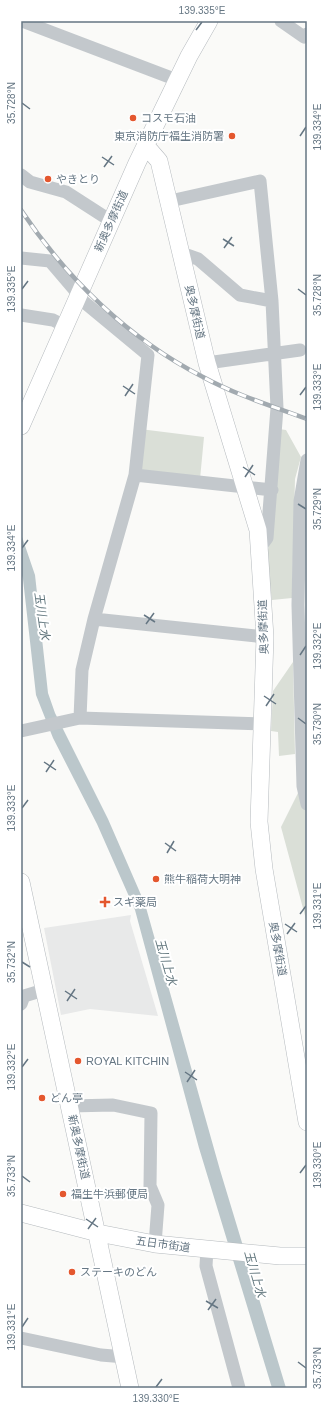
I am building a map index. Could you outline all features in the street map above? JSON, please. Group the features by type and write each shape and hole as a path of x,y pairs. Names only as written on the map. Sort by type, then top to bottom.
{"main road":[{"name":"新奥多摩街道","path":"21,426 137,163 160,119 177,80 210,21"},
{"path":"159,161 158,143 160,119"},
{"name":"奥多摩街道","path":"146,146 159,161 170,201 207,363 258,530 265,637 259,822 264,869 307,1122"},
{"name":"新奥多摩街道","path":"21,882 23,901 98,1233 125,1357 130,1388"},
{"name":"五日市街道","path":"21,1213 98,1233 155,1244 280,1256 307,1256"}],"street":[{"path":"22,21 177,80"},
{"path":"281,21 304,37 307,34"},
{"path":"21,175 30,182 66,192 111,221"},
{"path":"170,201 260,181 272,301 277,408 272,490 267,538 259,549"},
{"path":"181,253 198,259 240,295 272,301"},
{"path":"21,258 50,261 78,296 148,355 135,475 94,619 82,670 80,718"},
{"path":"21,315 53,320 66,326"},
{"path":"207,363 300,350"},
{"path":"307,460 302,486 299,517 298,605 303,699 303,786 307,804"},
{"path":"135,475 272,490"},
{"path":"94,619 265,637"},
{"path":"21,731 80,718 262,724"},
{"path":"21,1004 21,1000 28,994 44,990"},
{"path":"70,1106 113,1105 151,1113 150,1186 158,1205 155,1244"},
{"path":"207,1250 206,1266 239,1388"},
{"path":"21,1338 101,1355 125,1357"}],"shaded area":[{"path":"140,429 204,437 200,479 141,470"},
{"path":"279,429 286,430 301,457 295,479 292,598 272,600 267,562"},
{"path":"21,534 35,575 48,693 55,713 108,819 145,904 220,1170 286,1388 272,1388 199,1148 135,910 97,824 53,738 36,695 21,572"},
{"path":"293,662 295,754 279,756 278,732 271,731 273,691"},
{"path":"300,789 307,805 307,923 281,827"},
{"path":"131,915 130,921 158,1016 90,1009 61,1015 44,928"}],"railway":[{"path":"21,210 58,260 79,283 125,326 150,345 176,362 228,389 307,419"}],"place":[{"name":"コスモ石油","path":"133,118"},
{"name":"東京消防庁福生消防署","path":"232,136"},
{"name":"やきとり","path":"48,179"},
{"name":"熊牛稲荷大明神","path":"156,879"},
{"name":"スギ薬局","path":"105,902"},
{"name":"ROYAL KITCHIN","path":"78,1061"},
{"name":"どん亭","path":"42,1098"},
{"name":"福生牛浜郵便局","path":"63,1194"},
{"name":"ステーキのどん","path":"72,1272"}],"water label":[{"name":"玉川上水","path":"42,616"},
{"name":"玉川上水","path":"166,962"},
{"name":"玉川上水","path":"255,1274"}]}
